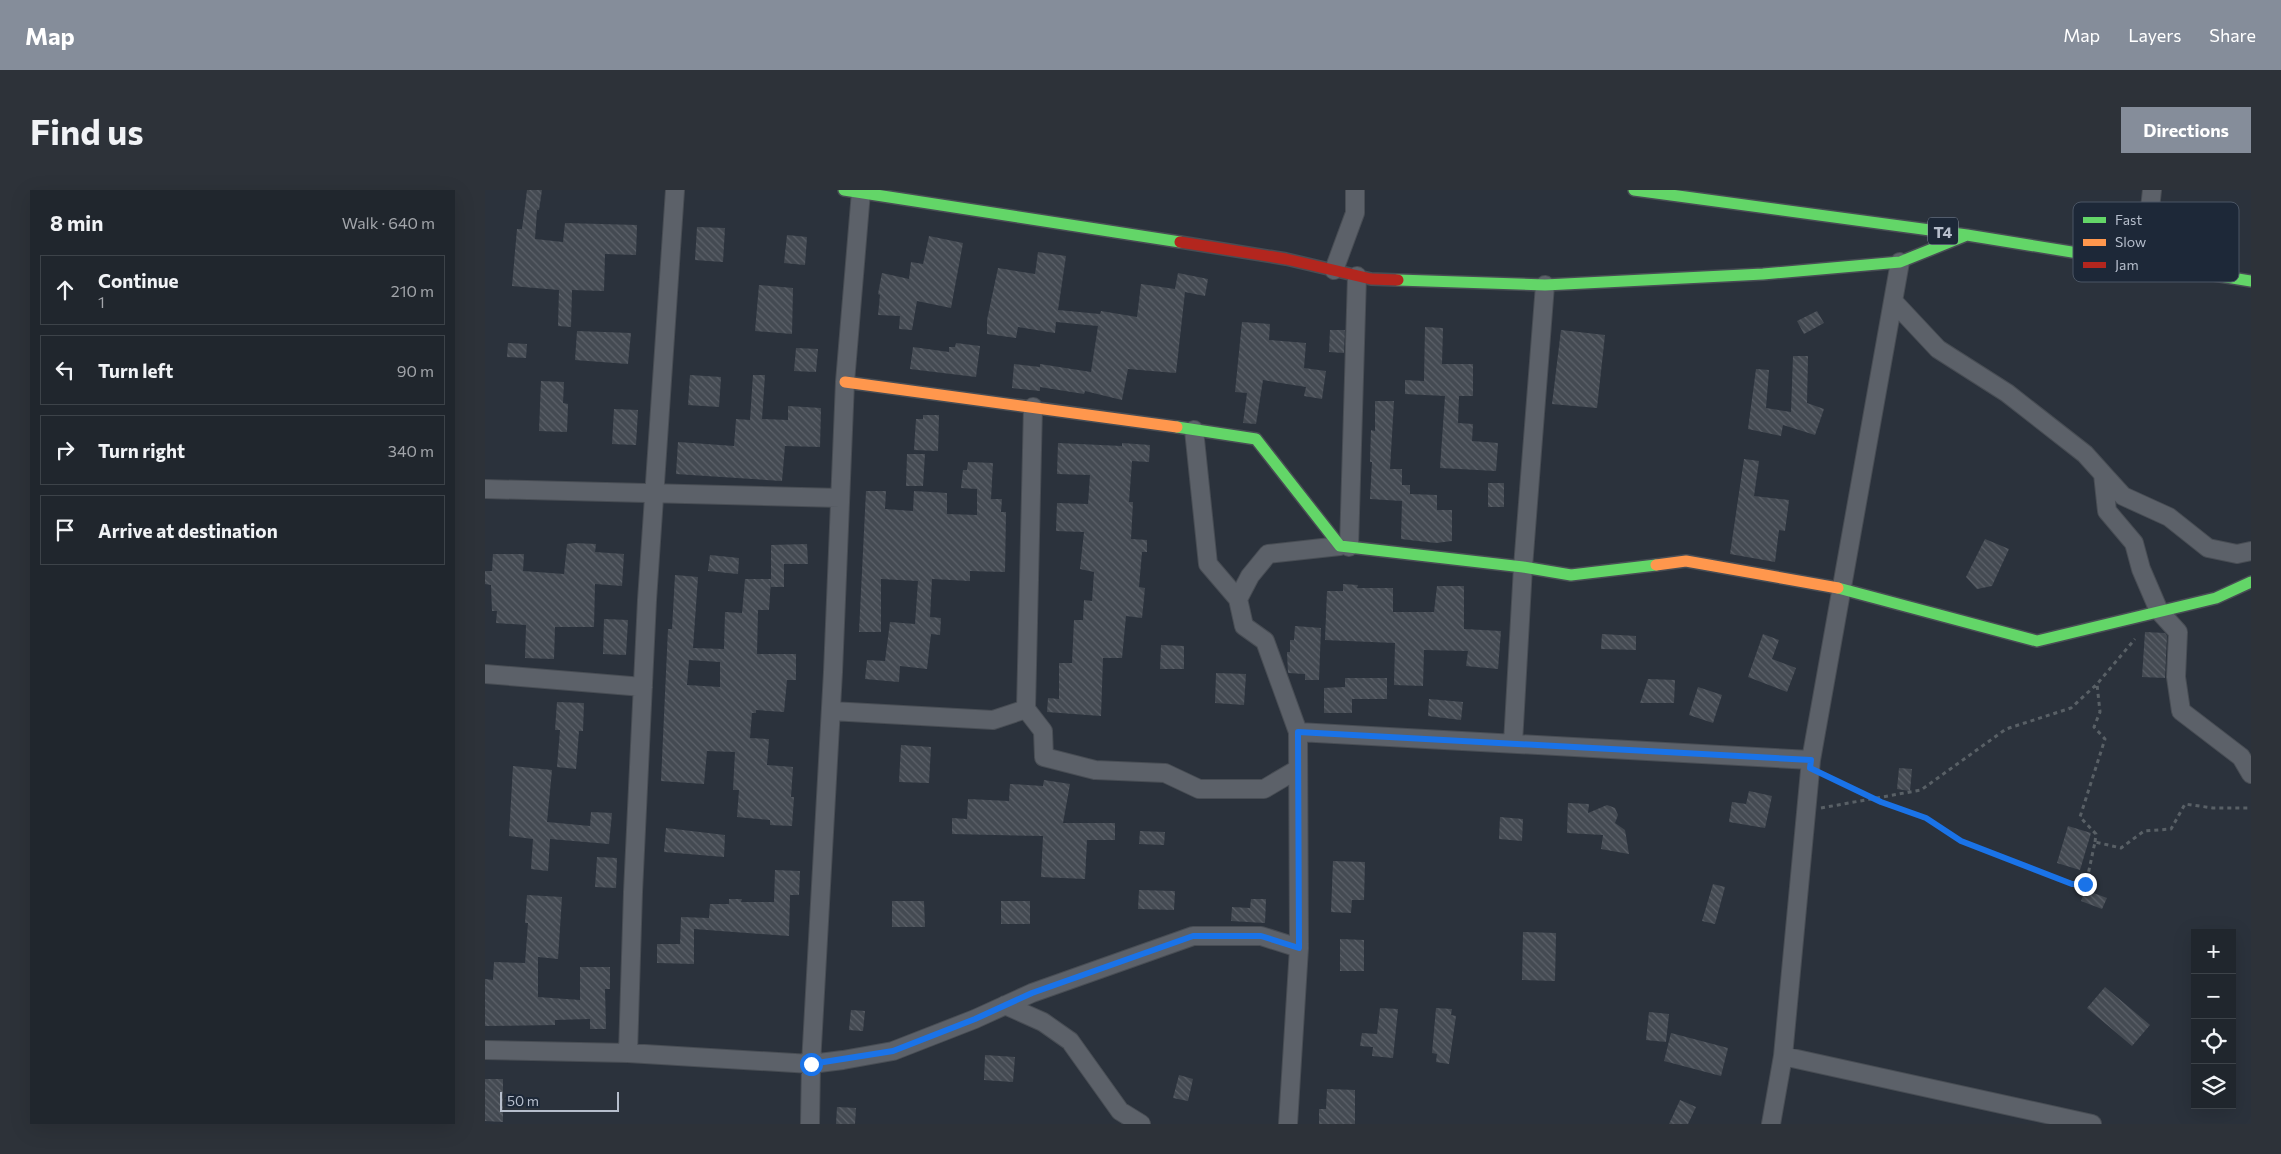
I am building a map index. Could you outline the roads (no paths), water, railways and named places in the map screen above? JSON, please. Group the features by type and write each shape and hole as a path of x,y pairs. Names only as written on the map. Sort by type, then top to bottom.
{"main road":[{"name":"T4","path":"1635,190 1967,235 2073,252"},
{"path":"856,191 1286,259 1371,279 1545,285 1754,274 1900,262 1967,235"},
{"path":"845,382 1256,439 1345,547 1523,567 1571,575 1686,561 1841,589 2037,641 2108,626 2159,610 2216,598 2251,582"}],"street":[{"path":"628,1053 643,686 656,494 661,366 675,190"},
{"path":"1334,270 1355,213 1355,190"},
{"path":"810,1124 811,1064 831,711 845,382 856,191"},
{"path":"1771,1124 1783,1056 1810,764 1900,262"},
{"path":"1238,599 1249,576 1268,554 1345,547 1357,276"},
{"path":"1513,742 1523,567 1545,285"},
{"path":"1893,301 1938,349 2007,393 2085,454 2123,496 2169,517 2208,548 2237,554 2251,550"},
{"path":"1033,407 1027,709 1043,731 1044,756 1095,770 1165,773 1199,789 1264,789 1298,769"},
{"path":"1194,430 1208,564 1238,599 1244,626 1265,641 1298,732 1299,948 1288,1124"},
{"path":"2103,474 2107,511 2134,543 2141,569 2159,610 2178,632 2176,676 2181,711 2241,757 2251,774"},
{"path":"485,489 840,498"},
{"path":"485,674 643,686"},
{"path":"831,711 993,720 1027,709"},
{"path":"1298,732 1513,742 1810,764"},
{"path":"485,1050 628,1053 811,1064 893,1051 1032,993 1193,936 1261,936 1299,948"},
{"path":"1005,1005 1043,1022 1070,1041 1120,1111 1141,1124"},
{"path":"1783,1056 2092,1124"}]}
